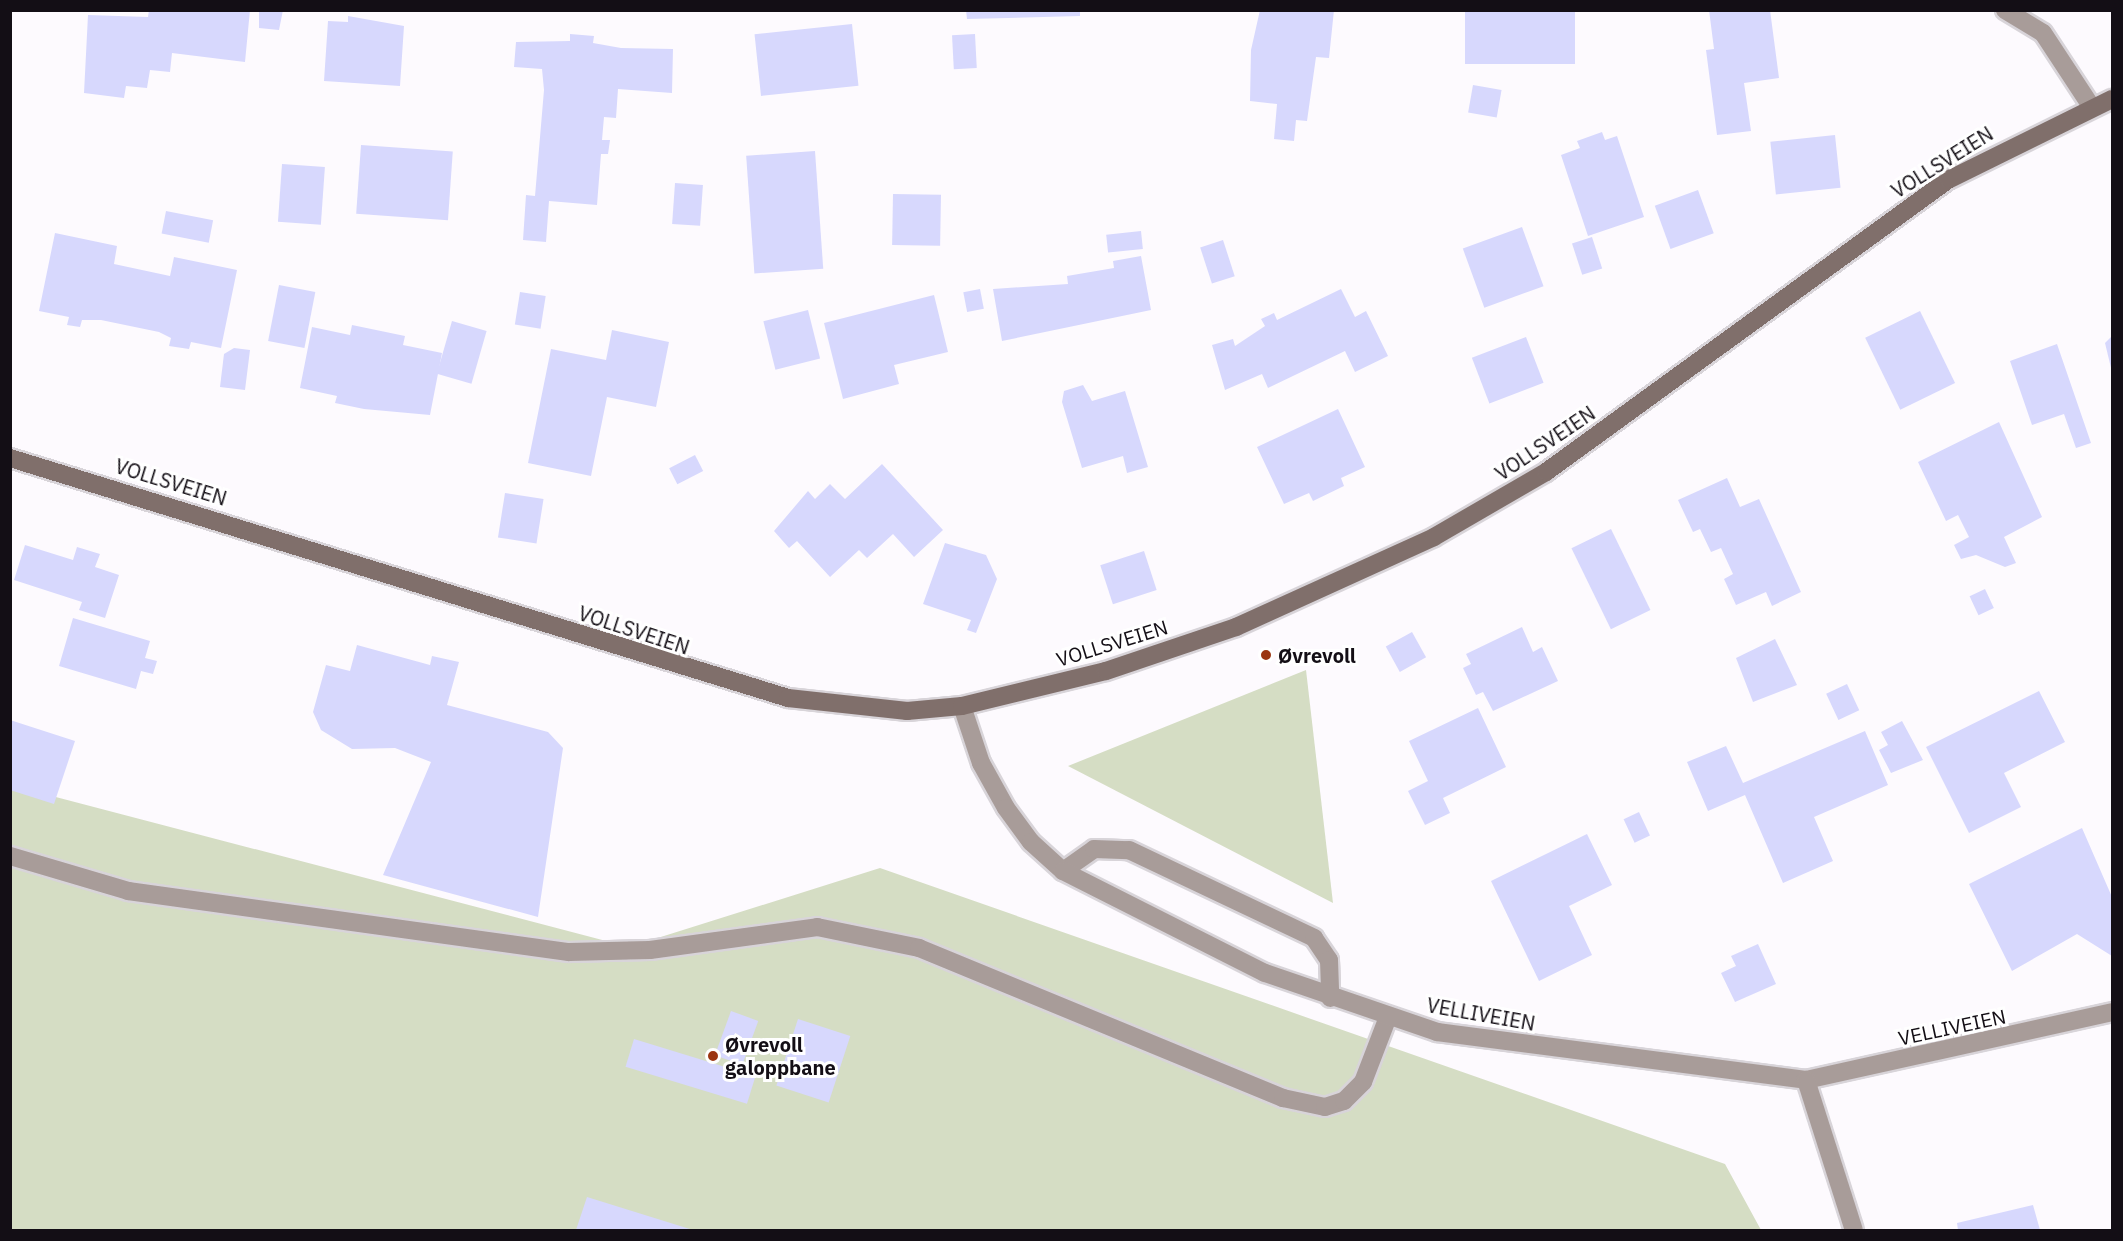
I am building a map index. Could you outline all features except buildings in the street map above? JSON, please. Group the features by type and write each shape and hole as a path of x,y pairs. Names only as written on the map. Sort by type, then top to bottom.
{"main road":[{"name":"VOLLSVEIEN","path":"10,458 788,698 907,711 962,706 1106,670 1236,627 1434,537 1546,472 1950,179 2091,106 2112,99"}],"street":[{"path":"2006,10 2043,33 2091,106"},
{"name":"VELLIVEIEN","path":"962,706 981,763 1006,808 1031,842 1063,871 1265,973 1330,998 1437,1032 1571,1053 1806,1080 2112,1012"},
{"path":"1063,871 1094,849 1130,850 1314,938 1329,960 1330,998"},
{"path":"10,856 128,891 569,952 650,950 817,927 919,948 1283,1098 1325,1107 1344,1101 1363,1082 1388,1017"},
{"path":"1806,1080 1854,1230"}],"green space":[{"path":"1306,670 1333,903 1068,766"},
{"name":"Øvrevoll galoppbane","path":"10,785 629,947 880,868 1725,1164 1761,1230 11,1230"}],"place":[{"name":"Øvrevoll","path":"1266,655"},
{"name":"Øvrevoll galoppbane","path":"713,1056"}]}
